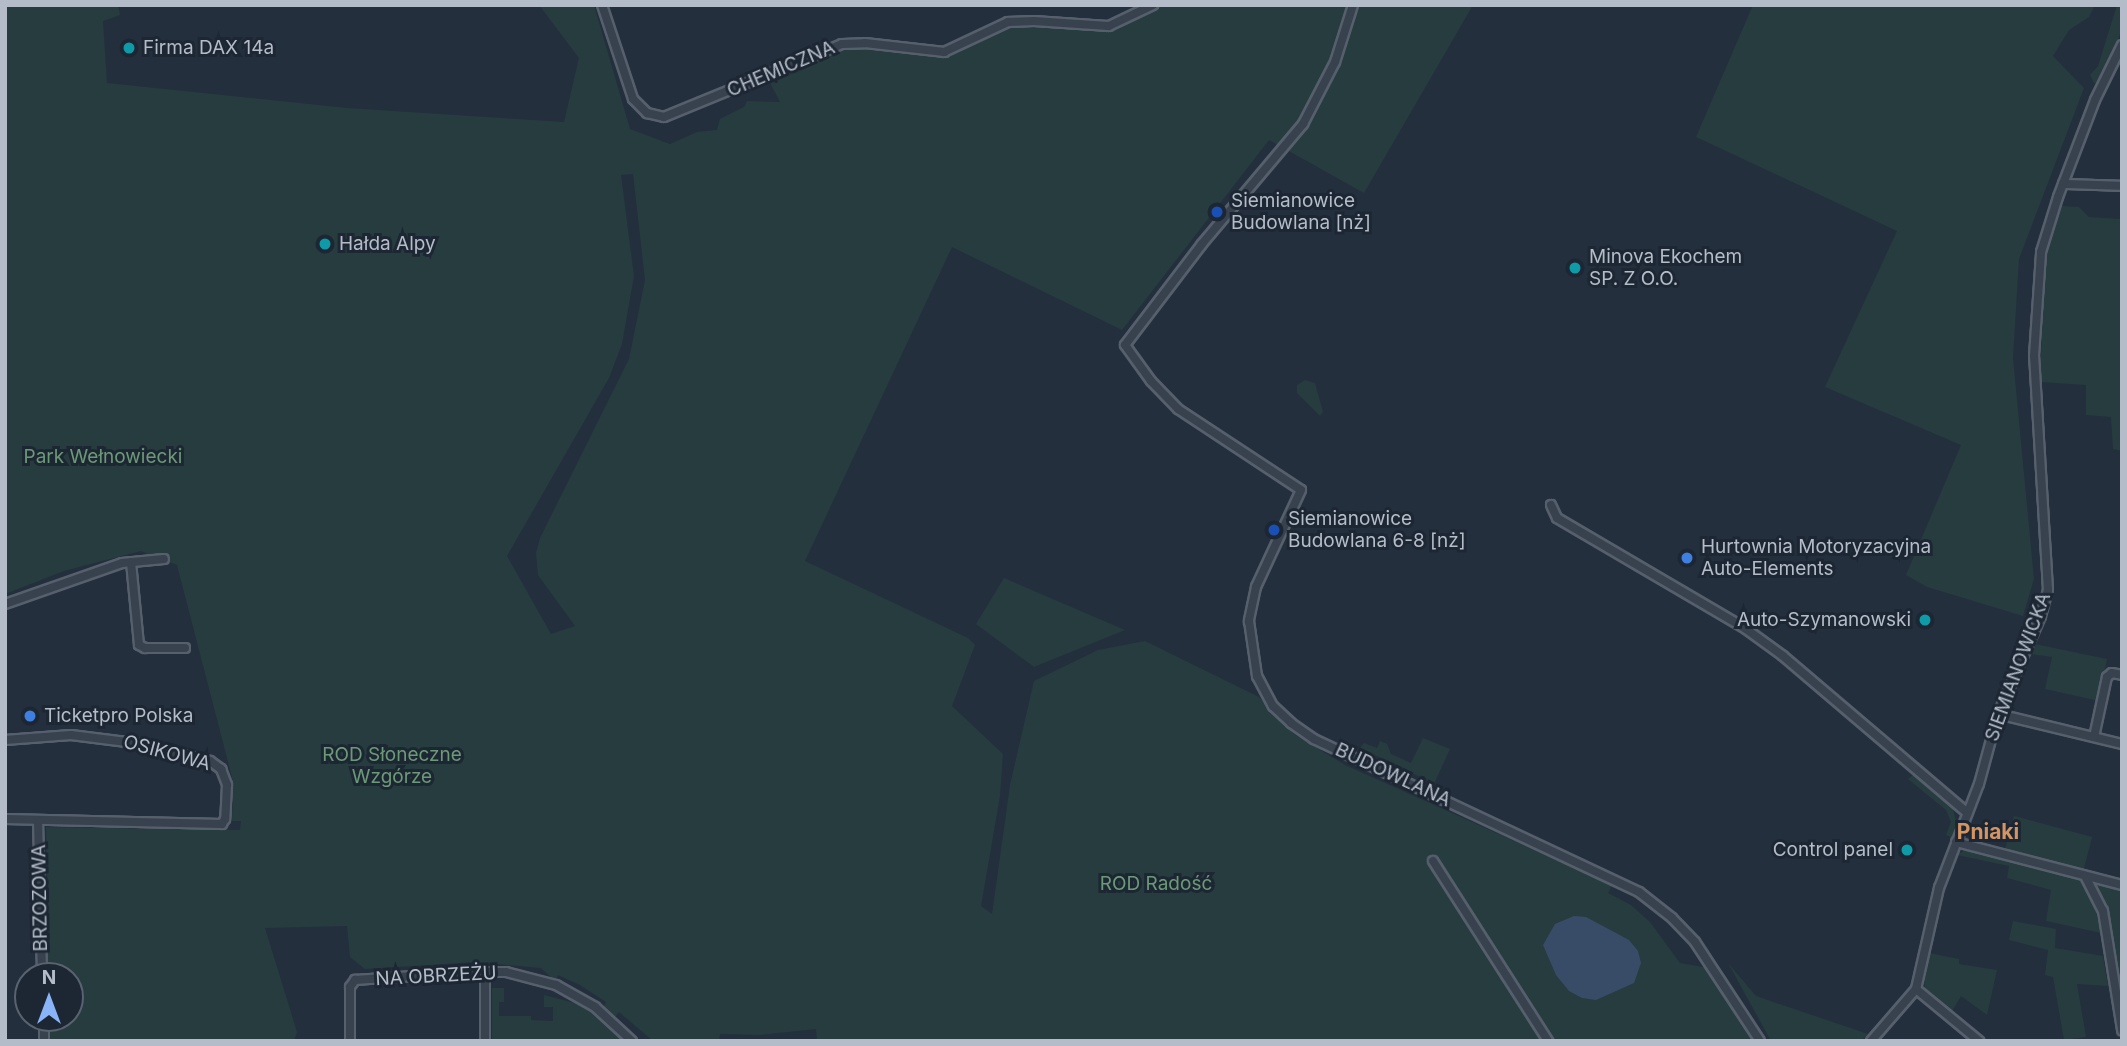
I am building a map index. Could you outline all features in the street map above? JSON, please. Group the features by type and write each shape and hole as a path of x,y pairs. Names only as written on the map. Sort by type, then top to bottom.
{"street":[{"name":"CHEMICZNA","path":"602,5 633,99 647,113 664,117 842,44 865,43 944,52 1008,22 1109,26 1153,5"},
{"name":"BUDOWLANA","path":"1353,5 1335,62 1303,124 1202,244 1125,345 1151,381 1178,409 1301,490 1256,587 1249,621 1256,676 1273,706 1314,739 1639,892 1672,918 1709,960 1760,1041"},
{"name":"SIEMIANOWICKA","path":"1871,1041 1916,989 1929,923 1966,812 1979,784 1998,714 2040,616 2048,590 2034,356 2041,252 2095,100 2122,45"},
{"path":"2063,184 2122,186"},
{"path":"1552,505 1557,518 1746,629 1801,671 1966,812"},
{"path":"5,604 131,562 164,559"},
{"path":"131,562 139,645 145,648 185,648"},
{"path":"2094,737 2107,677 2112,673 2122,675"},
{"path":"1998,714 2122,744"},
{"name":"OSIKOWA","path":"5,740 71,735 135,743 210,761 225,775 225,819 222,824 5,819"},
{"name":"BRZOZOWA","path":"38,820 42,962"},
{"path":"1956,842 2122,885"},
{"path":"1433,861 1548,1041"},
{"path":"2085,876 2103,911 2122,1030"},
{"path":"485,972 485,1041"},
{"name":"NA OBRZEŻU","path":"350,1041 350,987 355,980 485,972 523,975 556,985 595,1007 632,1041"},
{"path":"1916,989 1979,1041"}],"green space":[{"path":"5,5 118,5 120,15 103,21 107,83 347,108 564,122 579,58 539,5 594,5 630,129 670,144 697,132 717,130 720,119 744,107 747,101 780,102 770,83 840,48 868,47 948,55 1005,27 1026,25 1117,30 1159,5 1473,5 1364,193 1269,140 1122,330 952,247 805,561 968,638 975,645 952,706 1003,754 1000,796 981,906 992,914 1010,785 1034,681 1098,650 1145,641 1259,697 1294,734 1345,765 1612,885 1608,893 1631,905 1650,922 1680,963 1709,968 1756,1041 817,1041 816,1029 759,1035 720,1034 719,1041 653,1041 619,1012 615,1017 603,1008 606,1002 580,985 558,975 555,981 541,968 476,962 365,969 350,957 347,926 265,928 297,1032 294,1041 50,1041 50,1032 84,1032 84,962 48,962 46,827 240,830 241,821 232,821 233,781 177,565 141,551 64,571 5,594","holes":["633,174 645,280 629,359 540,538 536,553 538,575 575,626 551,634 507,556 609,378 622,344 634,276 621,175"]},
{"path":"1753,5 2095,5 2089,17 2069,30 2053,56 2084,88 2019,259 2013,358 2034,579 2023,616 1927,587 1906,575 1961,445 1825,387 1897,231 1696,137"},
{"path":"2117,5 2122,5 2120,34 2100,82 2094,83 2090,75 2098,66"},
{"path":"2061,206 2079,207 2089,217 2122,219 2122,451 2113,449 2111,417 2086,415 2086,385 2040,382 2045,249"},
{"path":"1305,380 1315,383 1323,412 1320,416 1297,393 1297,385"},
{"path":"1004,578 1125,630 1034,667 976,624"},
{"path":"2035,644 2107,659 2099,701 2045,689 2052,657 2030,654"},
{"path":"1423,738 1450,749 1434,784 1360,748 1364,743 1377,748 1380,741 1387,744 1391,754 1411,763"},
{"path":"1914,774 1953,809 1956,821 1953,838 1946,835 1951,822 1946,810 1908,779"},
{"path":"2014,816 2092,837 2083,873 2004,852"},
{"path":"1967,849 2079,878 2095,908 2101,933 2046,921 2051,890 2007,878 2009,866 1957,855"},
{"path":"2096,884 2122,890 2122,976 2118,976 2107,907"},
{"path":"2013,921 2056,929 2055,948 2103,956 2108,986 2077,984 2086,1037 2064,1040 2053,977 2045,975 2048,950 2009,940"},
{"path":"1929,953 1959,959 1959,964 1997,970 1987,1015 1961,996 1951,1013 1925,990 1924,979"},
{"path":"1728,963 1756,996 1868,1034 1861,1041 1771,1041"},
{"path":"492,988 504,988 504,1002 499,1002 499,1016 531,1016 531,1020 553,1021 553,1007 544,1007 544,995 582,1005 623,1041 492,1041"}],"water":[{"path":"1574,916 1586,917 1629,940 1638,951 1641,963 1634,983 1596,1000 1582,998 1569,991 1556,975 1543,945 1555,924"}],"place":[{"name":"Firma DAX 14a","path":"129,48"},
{"name":"Siemianowice Budowlana [nż]","path":"1217,212"},
{"name":"Hałda Alpy","path":"325,244"},
{"name":"Minova Ekochem SP. Z O.O.","path":"1575,268"},
{"name":"Siemianowice Budowlana 6-8 [nż]","path":"1274,530"},
{"name":"Hurtownia Motoryzacyjna Auto-Elements","path":"1687,558"},
{"name":"Auto-Szymanowski","path":"1925,620"},
{"name":"Ticketpro Polska","path":"30,716"},
{"name":"Control panel","path":"1907,850"}],"district":[{"name":"Pniaki","path":"1988,832"}],"park label":[{"name":"Park Wełnowiecki","path":"103,457"},
{"name":"ROD Słoneczne Wzgórze","path":"392,766"},
{"name":"ROD Radość","path":"1156,884"}]}
